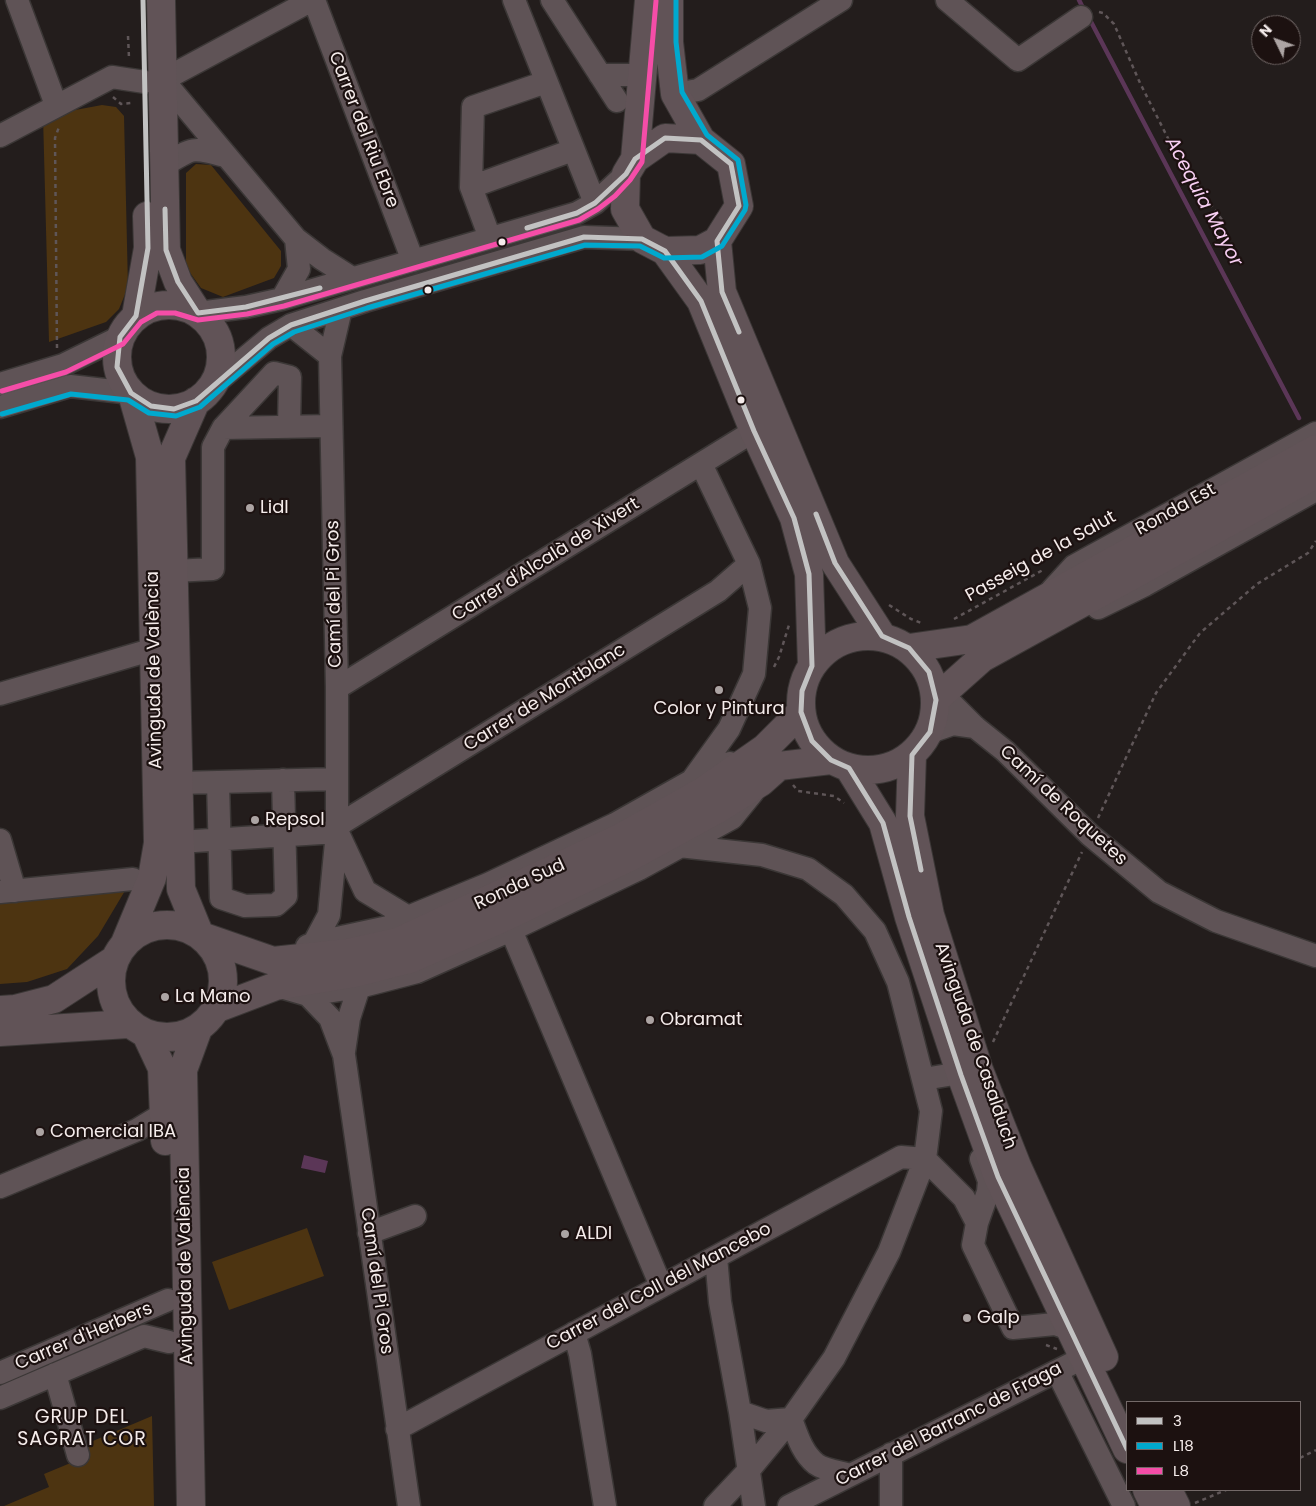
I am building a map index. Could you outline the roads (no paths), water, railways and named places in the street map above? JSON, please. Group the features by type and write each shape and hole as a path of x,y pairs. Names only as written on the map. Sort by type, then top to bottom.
{"main road":[{"path":"143,0 148,248 117,367 131,393 151,406 174,409 205,393 221,359 216,333 198,313 178,282 166,250 164,165 146,89 161,0"},
{"path":"648,0 642,75 624,210 701,301 754,431 794,518 809,574 812,666"},
{"path":"653,245 700,250 717,241 739,206 731,164 701,140 675,94 669,42 669,0"},
{"path":"631,167 665,138 701,140"},
{"path":"717,241 722,292 835,562 882,636"},
{"path":"128,326 155,306 176,305 198,313"},
{"name":"Avinguda de València","path":"120,951 152,878 158,843 150,457 131,393"},
{"name":"Avinguda de València","path":"202,935 182,888 179,842 171,458 205,393"},
{"name":"Ronda Est","path":"936,700 982,658 1051,607 1316,448"},
{"name":"Ronda Est","path":"910,648 972,639 1051,607 1316,474"},
{"path":"856,636 882,636 910,648 929,672 936,700 930,732 912,755 880,770 840,764 812,741 801,712 802,691 812,666 832,646 856,636"},
{"name":"Ronda Sud","path":"768,765 801,712"},
{"name":"Avinguda de Casalduch","path":"912,755 910,816 930,915 980,1070 1017,1166 1126,1403"},
{"name":"Ronda Sud","path":"218,1008 274,973 398,942 620,838 702,792 768,765 840,764"},
{"name":"Avinguda de Casalduch","path":"840,764 883,823 909,917 961,1075 998,1177 1126,1447"},
{"path":"0,1010 15,1009 54,999 120,951 147,928 174,924 202,935 220,958 224,983 218,1008 209,1020 198,1029 173,1038 137,1029 55,1028 0,1032"},
{"name":"Ronda Sud","path":"202,935 274,973"},
{"path":"120,951 110,982 115,1005 137,1029"},
{"name":"Avinguda de València","path":"137,1029 162,1068 166,1152 171,1506"},
{"name":"Avinguda de València","path":"191,1506 183,1070 198,1029"},
{"path":"1148,1491 1155,1506"},
{"path":"1168,1491 1176,1506"}],"street":[{"path":"17,0 58,113"},
{"path":"146,89 313,0"},
{"name":"Carrer del Riu Ebre","path":"313,0 413,261"},
{"path":"514,0 595,203"},
{"path":"552,0 617,101"},
{"path":"675,94 698,90 841,0"},
{"path":"947,0 1018,60 1088,14"},
{"path":"600,75 642,75"},
{"path":"0,136 58,113 112,77 146,89 225,156 296,239 322,259 352,278"},
{"path":"490,238 471,187 473,107 546,82"},
{"path":"164,165 186,151 201,149 225,156"},
{"path":"471,187 573,150"},
{"path":"198,313 246,307 282,299 577,213 595,203 631,167"},
{"path":"205,393 269,338 291,325 584,237 653,245"},
{"path":"282,299 299,269 296,239"},
{"name":"Camí del Pi Gros","path":"314,943 329,915 337,829 337,688 330,356 340,309"},
{"path":"291,325 330,356"},
{"path":"0,384 63,365 128,326"},
{"path":"174,571 213,570 213,447 223,428 274,373 290,377 289,427"},
{"path":"0,407 70,386 131,393"},
{"path":"223,428 331,426"},
{"name":"Carrer d'Alcalà de Xivert","path":"337,688 754,431"},
{"name":"Ronda Est","path":"1316,432 1074,566 1051,607 1095,610 1145,585 1316,490"},
{"path":"693,780 729,729 754,674 760,608 749,564 701,464"},
{"name":"Carrer de Montblanc","path":"337,829 718,590 749,564"},
{"path":"0,694 154,649"},
{"name":"Camí de Roquetes","path":"936,700 952,704 975,727 1005,751 1090,835 1159,892 1216,921 1316,956"},
{"path":"930,732 953,724 975,727"},
{"path":"274,973 314,943 388,927 488,884 615,824 693,780 768,765"},
{"name":"Ronda Sud","path":"274,973 308,995 359,987 417,972 511,930 639,868 732,818 768,765"},
{"path":"178,783 337,779"},
{"path":"218,782 221,898 245,906 276,905 286,896 283,780"},
{"path":"179,842 285,835 337,829"},
{"name":"Camí del Pi Gros","path":"337,829 365,891 408,917"},
{"path":"0,840 7,892 133,879"},
{"path":"679,846 762,855 808,869 844,895 875,931 898,982 924,1079 930,1111 925,1159 890,1252 834,1358 791,1419 749,1470 715,1506"},
{"path":"909,917 948,1075 989,1181 988,1192 977,1223 973,1245 1013,1328 1055,1324 1070,1329"},
{"path":"511,930 661,1286"},
{"name":"Camí del Pi Gros","path":"344,1055 349,1018 359,987"},
{"name":"Camí del Pi Gros","path":"308,995 330,1018 344,1055 368,1233 409,1506"},
{"path":"0,1046 18,1044 55,1028"},
{"path":"924,1079 948,1075"},
{"path":"0,1187 138,1130 165,1113"},
{"path":"0,1200 142,1140 166,1152"},
{"name":"Carrer del Coll del Mancebo","path":"397,1429 901,1157 925,1159"},
{"path":"925,1159 964,1198 977,1223"},
{"path":"368,1233 415,1216"},
{"path":"716,1257 720,1302 740,1412 754,1506"},
{"path":"690,1271 720,1302"},
{"name":"Carrer d'Herbers","path":"0,1373 168,1300"},
{"path":"574,1333 580,1354 605,1506"},
{"name":"Carrer d'Herbers","path":"0,1398 144,1336 169,1342"},
{"path":"549,1346 571,1366 585,1390"},
{"name":"Carrer del Barranc de Fraga","path":"789,1506 1083,1358"},
{"path":"1058,1371 1124,1506"},
{"path":"55,1374 78,1455"},
{"path":"740,1412 766,1421 791,1419"},
{"path":"791,1419 806,1453 817,1465 850,1475"},
{"path":"891,1454 891,1506"}],"waterway":[{"name":"Acequia Mayor","path":"1079,0 1085,12"},
{"name":"Acequia Mayor","path":"1089,18 1299,418"}],"place":[{"name":"Lidl","path":"250,508"},
{"name":"Color y Pintura","path":"719,690"},
{"name":"Repsol","path":"255,820"},
{"name":"La Mano","path":"165,997"},
{"name":"Obramat","path":"650,1020"},
{"name":"Comercial IBA","path":"40,1132"},
{"name":"ALDI","path":"565,1234"},
{"name":"Galp","path":"967,1318"}],"district":[{"name":"GRUP DEL SAGRAT COR","path":"82,1429"}]}
